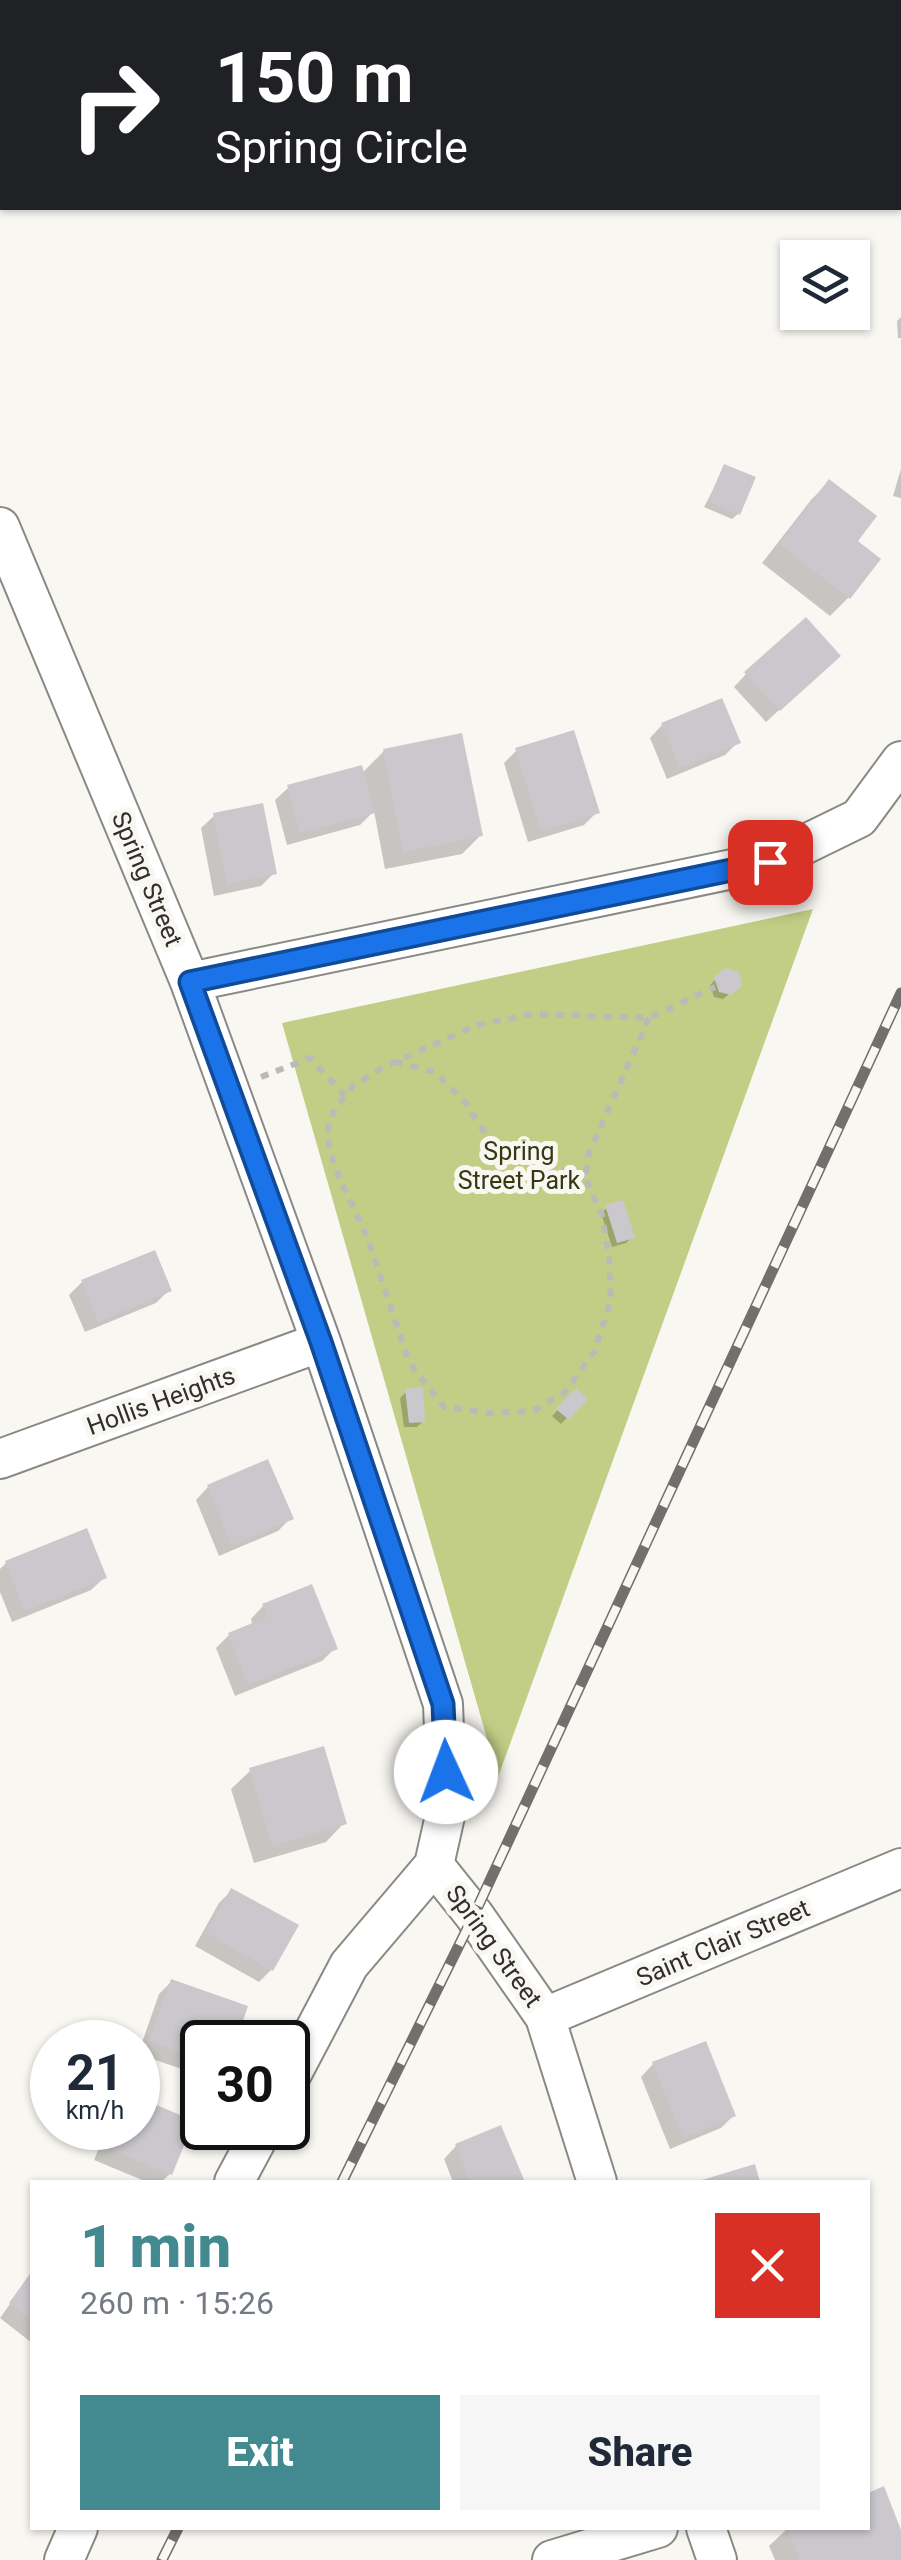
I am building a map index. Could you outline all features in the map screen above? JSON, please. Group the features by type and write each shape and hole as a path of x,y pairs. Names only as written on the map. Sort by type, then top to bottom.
{"street":[{"name":"Spring Street","path":"0,527 190,982 321,1342 443,1704 447,1807 434,1866 474,1914 545,2017 596,2180"},
{"path":"190,982 770,862 859,818 901,761"},
{"name":"Hollis Heights","path":"0,1459 321,1342"},
{"path":"310,2039 349,1965 434,1866"},
{"name":"Saint Clair Street","path":"545,2017 901,1868"},
{"path":"235,2180 251,2150"},
{"path":"64,2560 77,2530"},
{"path":"552,2560 651,2530"},
{"path":"707,2530 717,2560"}],"path":[{"path":"649,1018 591,1146 585,1177 602,1215 609,1258 611,1301 594,1352 565,1392 533,1411 488,1413 444,1407 409,1362 368,1238 329,1149 328,1128 335,1108 354,1086 394,1062 476,1025 533,1014 649,1018 715,987"},
{"path":"228,1089 310,1058 345,1096"},
{"path":"394,1062 436,1072 504,1152 585,1177"}],"green space":[{"name":"Spring Street Park","path":"813,909 498,1777 282,1023"}],"building":[{"path":"724,464 756,477 740,515 708,501"},
{"path":"829,479 877,516 858,541 881,559 850,599 779,544"},
{"path":"806,617 841,656 780,711 744,672"},
{"path":"722,698 741,743 680,768 661,723"},
{"path":"574,730 600,813 541,831 515,748"},
{"path":"462,733 483,836 403,852 383,749"},
{"path":"362,765 375,813 300,833 287,785"},
{"path":"263,803 277,874 227,884 213,813"},
{"path":"726,968 739,972 742,986 731,995 719,992 714,977"},
{"path":"623,1200 635,1238 617,1243 605,1205"},
{"path":"155,1250 172,1291 98,1322 81,1280"},
{"path":"423,1387 425,1422 409,1423 405,1389"},
{"path":"576,1388 588,1399 569,1420 556,1409"},
{"path":"268,1459 294,1519 232,1545 207,1485"},
{"path":"87,1528 107,1578 25,1611 5,1561"},
{"path":"312,1584 338,1649 248,1685 228,1633 267,1617 262,1604"},
{"path":"324,1746 347,1824 272,1846 249,1768"},
{"path":"231,1888 299,1925 273,1971 206,1933"},
{"path":"171,1979 248,2006 243,2020 180,2020 180,2052 160,2045 160,2020 156,2020"},
{"path":"706,2041 736,2116 683,2138 652,2062"},
{"path":"160,2106 180,2115 182,2150 172,2175 111,2150 160,2150"},
{"path":"501,2125 524,2180 470,2180 455,2144"},
{"path":"755,2164 759,2180 702,2180"},
{"path":"30,2274 30,2319 9,2303"},
{"path":"884,2486 901,2530 901,2560 800,2560 788,2530 870,2530 870,2492"}],"railway":[{"path":"343,2180 474,1915 901,993"},
{"path":"162,2560 177,2530"}],"route":[{"path":"446,1772 443,1704 321,1342 190,982 770,862"}]}
